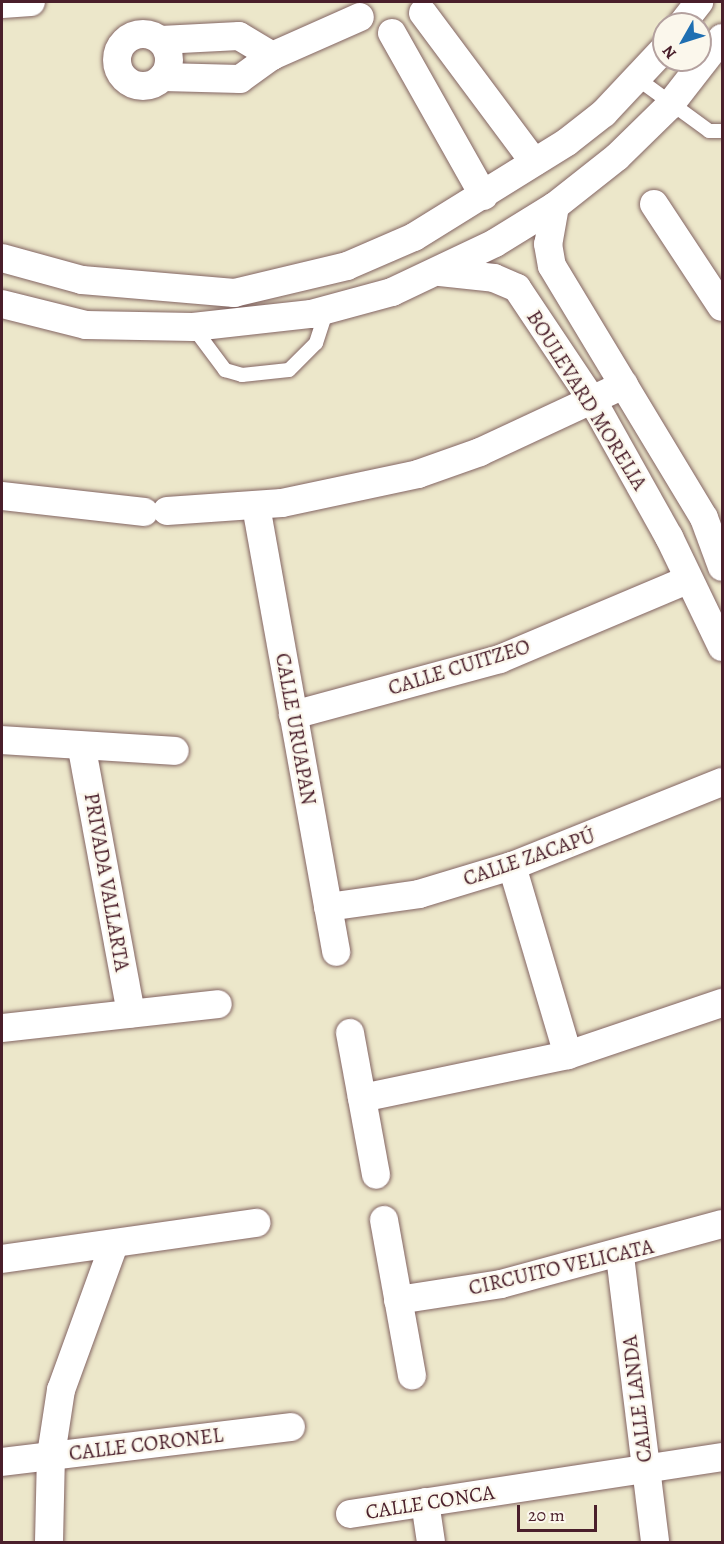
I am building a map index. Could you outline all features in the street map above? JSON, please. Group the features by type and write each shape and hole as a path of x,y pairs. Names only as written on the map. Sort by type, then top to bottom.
{"street":[{"path":"2,4 31,2"},
{"path":"272,56 239,36 161,40 135,35 117,54 118,68 132,82 152,84 163,77 240,79 272,56 357,9 374,30 392,33 410,28 424,7 534,162"},
{"path":"392,33 484,196"},
{"path":"3,305 86,325 239,326 327,310 440,272 555,206 617,157 669,106 723,38"},
{"path":"161,40 170,58 163,77"},
{"path":"2,258 82,280 234,293 347,266 414,237 484,196 604,113 652,63"},
{"path":"654,204 723,307"},
{"name":"BOULEVARD MORELIA","path":"555,206 548,244 552,266 624,385 713,517 723,567"},
{"path":"517,288 552,266"},
{"name":"BOULEVARD MORELIA","path":"440,272 494,278 517,288 594,403 669,537 687,580 723,647"},
{"path":"234,293 239,326"},
{"path":"2,496 155,511 256,506 418,474 594,403 624,385"},
{"name":"CALLE URUAPAN","path":"256,506 336,952"},
{"path":"669,537 713,517"},
{"name":"CALLE CUITZEO","path":"293,715 500,659 687,580"},
{"path":"2,740 82,749 175,751"},
{"name":"PRIVADA VALLARTA","path":"82,749 131,1014"},
{"name":"CALLE ZACAPÚ","path":"328,907 419,894 512,866 723,782"},
{"path":"512,866 568,1054"},
{"path":"362,1098 568,1054 723,1003"},
{"path":"2,1028 218,1004"},
{"path":"350,1033 376,1175"},
{"path":"384,1220 412,1376"},
{"path":"2,1259 256,1223"},
{"name":"CIRCUITO VELICATA","path":"398,1300 501,1284 620,1256 723,1224"},
{"path":"49,1542 51,1455 61,1390 114,1244"},
{"name":"CALLE LANDA","path":"620,1256 654,1542"},
{"name":"CALLE CORONEL","path":"2,1462 291,1427"},
{"name":"CALLE CONCA","path":"350,1514 723,1457"},
{"path":"425,1502 431,1542"}],"lane":[{"path":"638,79 669,106 709,131 723,131"},
{"path":"193,327 225,370 242,375 289,370 316,343 327,310"}]}
